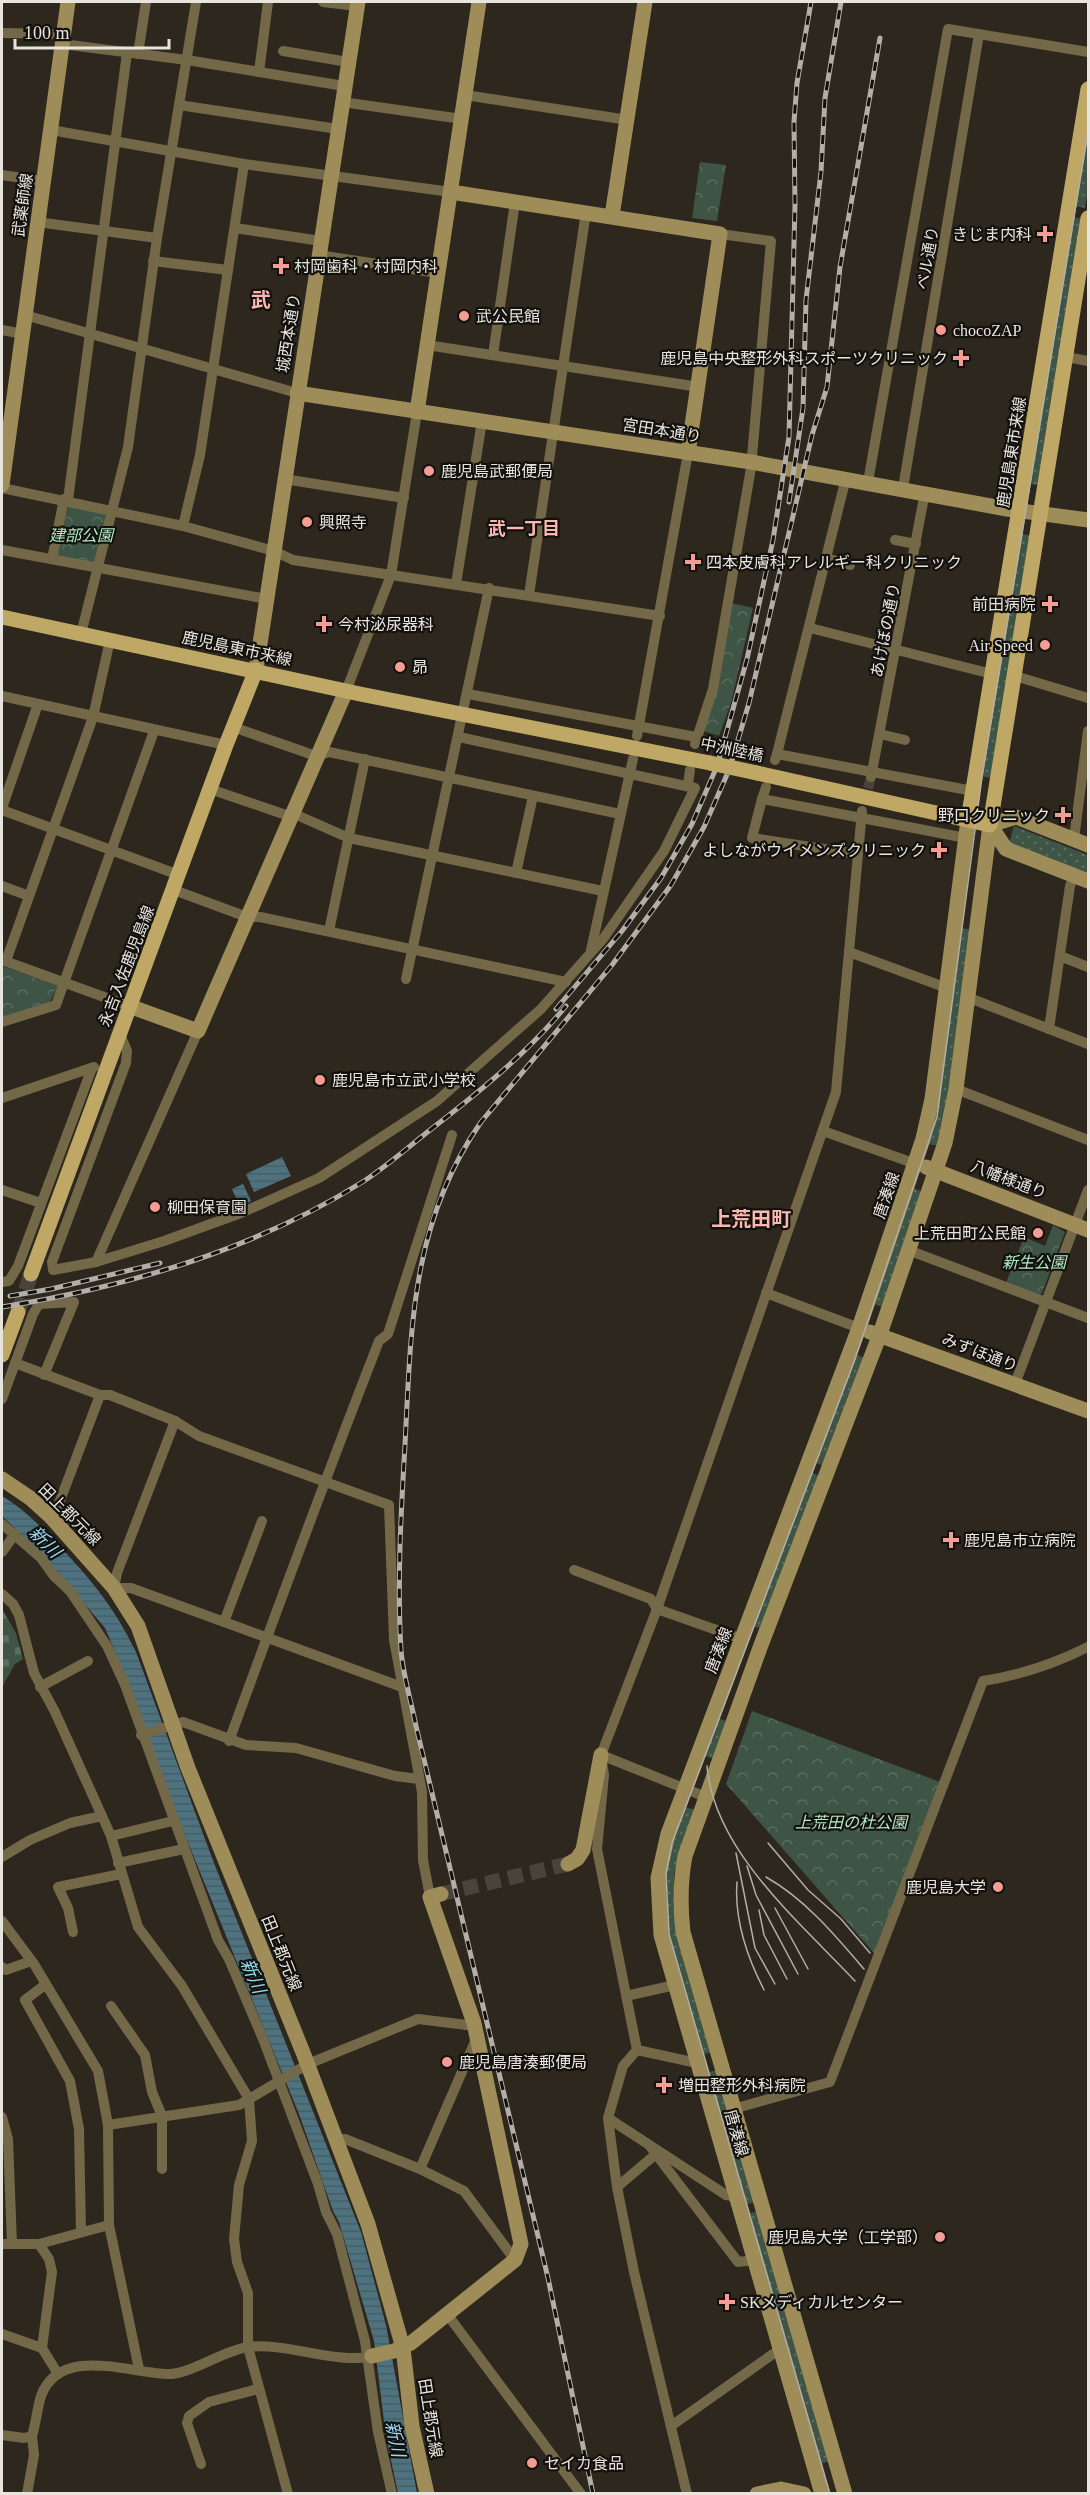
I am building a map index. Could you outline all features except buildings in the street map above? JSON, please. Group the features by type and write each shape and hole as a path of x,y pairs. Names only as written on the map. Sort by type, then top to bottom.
{"main road":[{"name":"鹿児島東市来線","path":"969,820 1089,89"},
{"path":"990,825 1089,219"},
{"name":"鹿児島東市来線","path":"2,616 464,715"},
{"name":"永吉入佐鹿児島線","path":"31,1274 226,745 256,670"},
{"name":"中洲陸橋","path":"464,715 710,763 990,825"},
{"path":"8,1359 18,1312"}],"street":[{"name":"武薬師線","path":"2,487 4,440 23,334 68,2"},
{"path":"52,560 66,500 116,142 133,53 146,2"},
{"path":"81,634 128,447 153,261 196,2"},
{"path":"259,72 268,2"},
{"path":"323,2 357,4"},
{"path":"96,1262 346,691 391,575 479,2"},
{"path":"612,216 645,2"},
{"name":"城西本通り","path":"256,670 357,4"},
{"path":"868,482 948,29 1089,52"},
{"path":"2,33 63,39 133,53 344,86"},
{"name":"ベル通り","path":"903,488 979,34"},
{"path":"283,51 348,62"},
{"path":"465,95 628,120"},
{"path":"342,102 462,119"},
{"path":"179,105 338,129"},
{"path":"51,130 244,164 451,192 771,242 752,462 713,689 695,741 468,694"},
{"path":"183,526 200,455 244,164"},
{"path":"2,175 43,181"},
{"path":"493,355 515,202"},
{"path":"528,595 586,212"},
{"path":"37,222 157,238"},
{"path":"234,228 438,273"},
{"path":"638,731 699,387 720,234"},
{"path":"153,261 228,270"},
{"path":"25,315 213,371 297,393"},
{"path":"2,330 23,334"},
{"path":"427,345 699,387"},
{"path":"1066,357 1089,361"},
{"name":"宮田本通り","path":"297,393 752,462 1020,511 1089,520"},
{"path":"456,584 482,421"},
{"path":"846,478 776,757 973,791"},
{"path":"284,479 404,498"},
{"path":"2,487 183,526 274,551 293,560 489,588 660,616"},
{"name":"あけぼの通り","path":"872,775 926,492"},
{"path":"895,540 916,544"},
{"path":"2,550 267,598"},
{"path":"826,558 850,565"},
{"path":"406,979 464,715 489,588"},
{"path":"810,628 992,674"},
{"path":"110,640 93,717 4,960 198,1031"},
{"path":"1015,676 1089,698"},
{"path":"2,696 226,745"},
{"path":"38,705 2,809 179,875"},
{"path":"233,727 316,756 329,752 620,814"},
{"path":"2,1022 56,1005 154,731"},
{"path":"1081,879 1006,849 990,825 1016,817 1081,842 1089,731"},
{"path":"880,734 905,740"},
{"path":"120,1034 127,1051 126,1063 51,1262 53,1270 63,1270 96,1262 164,1242 241,1213 319,1178 437,1101 501,1047 566,982 637,894 664,851 695,788 688,784 459,737"},
{"path":"329,931 365,759"},
{"path":"591,951 633,759"},
{"path":"688,784 690,770"},
{"path":"766,787 752,838 857,855"},
{"path":"210,789 349,838 603,891"},
{"path":"516,873 533,796"},
{"path":"762,799 861,815 966,838"},
{"path":"568,1864 577,1859 583,1850 601,1755 657,1609 836,1092 861,815"},
{"name":"唐湊線","path":"822,2493 661,1935 658,1878 662,1854 684,1790 859,1328 916,1164 932,1099 969,820"},
{"name":"唐湊線","path":"844,2493 682,1932 679,1900 685,1856 880,1334 945,1143 956,1089 990,825"},
{"path":"1049,1029 1070,886 1081,879"},
{"path":"2,886 28,896"},
{"path":"174,890 247,917 260,917 329,931 566,982"},
{"path":"849,952 947,988"},
{"path":"1060,956 1089,967"},
{"path":"967,997 1089,1044"},
{"path":"2,1098 109,1064"},
{"path":"2,1282 9,1281 18,1266 92,1068"},
{"path":"956,1089 1089,1140"},
{"path":"823,1131 916,1164"},
{"path":"229,1741 380,1341 388,1334 452,1135"},
{"name":"八幡様通り","path":"916,1164 1082,1227"},
{"path":"2,1190 41,1203"},
{"path":"1015,1384 1046,1301 1082,1227 1089,1190"},
{"path":"908,1250 1089,1318"},
{"path":"766,1293 859,1328"},
{"path":"2,1399 8,1359 39,1304 74,1302 44,1375"},
{"name":"みずほ通り","path":"859,1328 1089,1411"},
{"path":"8,1359 44,1375 100,1395 110,1395 175,1421 199,1436 325,1484 389,1505 394,1640 419,1779 423,1860 476,2031 521,2244 515,2260 447,2314 398,2349 370,2356 248,2347 172,2374 140,2369 70,2367 58,2374 47,2385 41,2396 32,2436 34,2455 27,2493"},
{"path":"51,1516 100,1395"},
{"path":"175,1421 117,1573 114,1588 131,1588 402,1687"},
{"name":"田上郡元線","path":"2,1479 51,1516 114,1588 138,1626 172,1724 306,2066 337,2139 368,2224 398,2349 427,2493"},
{"path":"224,1622 262,1521"},
{"path":"2,1524 15,1534 70,1591 96,1627 125,1685 141,1735 218,1940 233,1968 279,2081 318,2184 326,2212 337,2234 370,2356 378,2433 392,2493"},
{"path":"2,1552 15,1534"},
{"path":"574,1570 651,1599 657,1609 742,1639"},
{"path":"2,1594 13,1604 19,1615 40,1687 56,1712 111,1836 138,1927 182,1986 249,2099 252,2141 239,2185 234,2240 237,2262 248,2293 248,2347 288,2493"},
{"path":"734,2109 830,2082 983,1681 1021,1675 1056,1663 1089,1647"},
{"path":"40,1687 88,1661"},
{"path":"141,1735 183,1722 246,1746 296,1748 395,1776 419,1779"},
{"path":"601,1755 706,1797"},
{"path":"601,1755 604,1775 598,1812 597,1849 638,2050"},
{"path":"2,1857 30,1840 70,1822 102,1816"},
{"path":"111,1836 173,1821"},
{"path":"73,1932 68,1908 58,1887 184,1849"},
{"path":"2,1921 32,1961 98,2071 108,2125 109,2225 140,2369"},
{"path":"2,1967 6,1970 32,1961"},
{"path":"46,1984 25,2000 70,2081 79,2129 81,2232"},
{"path":"626,1996 675,1985"},
{"path":"111,2006 145,2055 152,2092 162,2116 162,2169"},
{"path":"108,2125 239,2105 306,2066 418,2019 476,2031"},
{"path":"420,2169 476,2031"},
{"path":"638,2050 697,2063"},
{"path":"638,2050 623,2066 608,2118 617,2187 634,2272 685,2489 692,2493"},
{"path":"2,2116 5,2139 7,2244 39,2244 109,2225"},
{"path":"608,2118 726,2195 737,2197"},
{"path":"337,2139 345,2139 420,2169 464,2191 515,2260"},
{"path":"649,2145 738,2262 755,2260"},
{"path":"617,2187 656,2154"},
{"path":"39,2244 49,2259 52,2272 42,2348"},
{"path":"447,2314 581,2493"},
{"path":"2,2334 42,2348 58,2374"},
{"path":"671,2426 780,2349"},
{"path":"201,2464 187,2423 189,2416 209,2402 258,2389"},
{"path":"2,2435 24,2438 32,2436"},
{"path":"757,2493 781,2489 804,2493"}],"green space":[{"path":"1088,124 1088,189 1085,208 1075,206"},
{"path":"700,162 726,165 717,221 692,218"},
{"path":"1073,217 1084,219 1040,485 1029,484"},
{"name":"建部公園","path":"68,506 106,514 94,564 57,556"},
{"path":"1022,534 1033,536 991,778 980,776"},
{"path":"731,603 753,608 731,703 719,736 701,730"},
{"path":"1014,826 1088,855 1088,878 1008,847"},
{"path":"961,928 972,930 948,1105 939,1146 928,1144"},
{"path":"2,966 58,985 50,1002 2,1018"},
{"path":"913,1188 923,1192 882,1307 872,1303"},
{"name":"新生公園","path":"1053,1225 1065,1232 1042,1293 1038,1296 1006,1283 1024,1237 1045,1246"},
{"path":"855,1354 865,1358 825,1466 815,1463"},
{"path":"810,1472 820,1476 763,1629 752,1626"},
{"path":"2,1609 16,1633 23,1659 15,1664 2,1687"},
{"name":"上荒田の杜公園","path":"752,1711 940,1782 875,1954 726,1784"},
{"path":"718,1718 728,1722 715,1759 705,1756"},
{"path":"685,1807 695,1810 674,1874 674,1899 712,2052 702,2055 667,1935 664,1872"},
{"path":"716,2070 755,2202 745,2205 706,2073"},
{"path":"758,2211 830,2461 820,2464 748,2214"}],"water":[{"path":"282,1157 291,1176 254,1192 246,1174"},
{"path":"243,1184 251,1201 240,1207 232,1189"},
{"name":"新川","path":"2,1496 35,1521 86,1575 113,1611 136,1652 212,1858 361,2232 386,2325 417,2493 398,2493 386,2437 374,2341 339,2222 333,2211 299,2114 166,1789 128,1682 105,1628 42,1554 2,1516"}],"tunnel":[{"path":"864,803 871,777"},
{"path":"18,1312 31,1274"},
{"path":"441,1894 568,1864"}],"tram line":[{"path":"830,2494 669,1934 666,1874 672,1843 854,1362 937,1117 982,777 1088,132"},
{"path":"707,1766 713,1797 725,1827 742,1856 786,1909 855,1981"},
{"path":"768,1843 808,1890 841,1919 870,1953"},
{"path":"736,1853 755,1948 775,1984"},
{"path":"747,1866 756,1895 798,1974"},
{"path":"766,1877 806,1907 831,1931 864,1969"},
{"path":"737,1882 738,1911 743,1938 764,1990"},
{"path":"775,1908 808,1969"},
{"path":"759,1910 764,1935 787,1979"}],"railway":[{"path":"556,1009 622,931 661,878 692,824 717,766 747,659 773,540 789,437 795,205 794,122 797,83 811,2"},
{"path":"789,502 803,408 806,300 821,172 825,98 841,2"},
{"path":"593,2494 548,2278 402,1659 399,1599 400,1547 413,1318 428,1238 440,1199 458,1160 481,1122 612,965 671,885 704,827 729,770 749,703 812,435 827,387 840,267 880,38"},
{"path":"2,1307 96,1288 189,1262 279,1227 323,1205 374,1174 473,1096 522,1053 566,1006"},
{"path":"10,1296 51,1289 160,1263"}],"place":[{"name":"きじま内科","path":"1045,234"},
{"name":"村岡歯科・村岡内科","path":"281,266"},
{"name":"武公民館","path":"464,316"},
{"name":"chocoZAP","path":"941,330"},
{"name":"鹿児島中央整形外科スポーツクリニック","path":"961,358"},
{"name":"鹿児島武郵便局","path":"429,471"},
{"name":"興照寺","path":"307,522"},
{"name":"四本皮膚科アレルギー科クリニック","path":"693,562"},
{"name":"前田病院","path":"1050,604"},
{"name":"今村泌尿器科","path":"324,624"},
{"name":"Air Speed","path":"1045,645"},
{"name":"昴","path":"400,667"},
{"name":"野口クリニック","path":"1063,815"},
{"name":"よしながウイメンズクリニック","path":"939,850"},
{"name":"鹿児島市立武小学校","path":"320,1080"},
{"name":"柳田保育園","path":"155,1207"},
{"name":"上荒田町公民館","path":"1038,1233"},
{"name":"鹿児島市立病院","path":"951,1540"},
{"name":"鹿児島大学","path":"998,1887"},
{"name":"鹿児島唐湊郵便局","path":"447,2062"},
{"name":"増田整形外科病院","path":"664,2085"},
{"name":"鹿児島大学（工学部）","path":"940,2237"},
{"name":"SKメディカルセンター","path":"727,2302"},
{"name":"セイカ食品","path":"532,2463"}],"district":[{"name":"武","path":"261,300"},
{"name":"武一丁目","path":"524,529"},
{"name":"上荒田町","path":"751,1219"}]}
